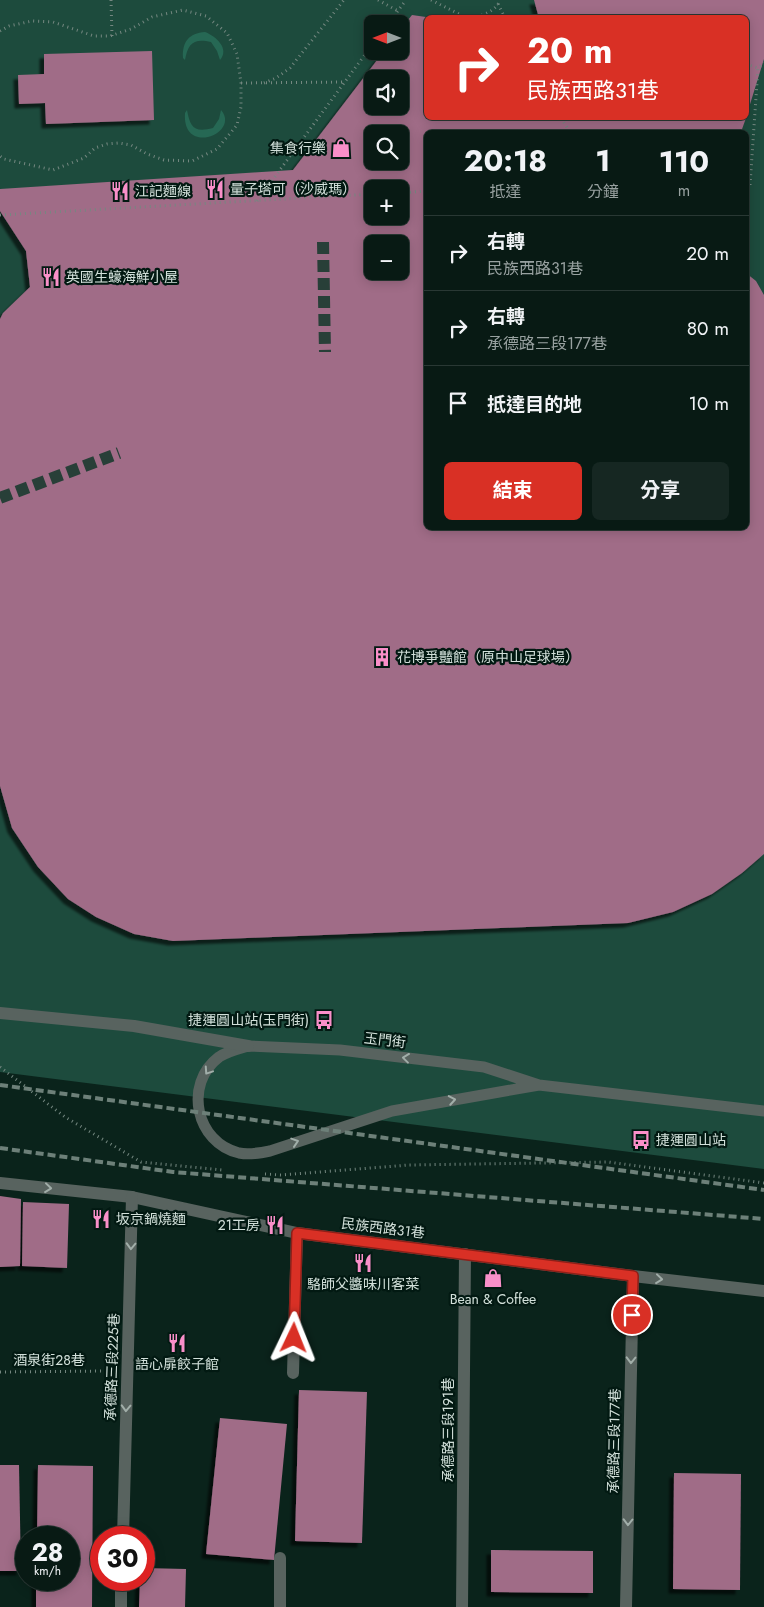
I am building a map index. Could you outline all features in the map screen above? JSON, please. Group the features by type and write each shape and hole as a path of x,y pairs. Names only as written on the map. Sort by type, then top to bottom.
{"street":[{"name":"玉門街","path":"0,1013 134,1026 248,1046"},
{"name":"民族西路31巷","path":"0,1183 132,1197 297,1233 764,1291"},
{"name":"承德路三段225巷","path":"123,1526 132,1197"},
{"path":"293,1373 297,1233"},
{"name":"承德路三段191巷","path":"462,1607 465,1254"},
{"name":"承德路三段177巷","path":"626,1607 633,1276"},
{"path":"280,1558 280,1607"},
{"path":"121,1591 121,1607"}],"lane":[{"path":"248,1046 233,1050 219,1057 208,1068 201,1081 198,1096 198,1112 204,1126 213,1138 225,1147 240,1153 255,1154 270,1151 392,1111 539,1085"},
{"name":"玉門街","path":"248,1046 340,1050 484,1067 539,1085 764,1111"}],"path":[{"path":"111,0 112,36"},
{"path":"264,83 276,78 290,68 344,0"},
{"path":"378,0 398,11"},
{"path":"395,15 406,0"},
{"path":"431,0 461,15"},
{"path":"485,15 499,2 504,15"},
{"path":"0,31 9,26 32,21 53,22 94,36 112,36 132,29 152,17 184,10 206,16 227,34 237,54 241,83 241,107 237,125 217,149 192,161 164,160 147,154 131,145 119,143 95,148 84,158 53,170 4,159 0,156"},
{"path":"256,201 364,56"},
{"path":"750,185 758,68 764,63"},
{"path":"749,65 758,68"},
{"path":"241,83 345,82"},
{"path":"409,192 424,191"},
{"path":"0,215 364,194"},
{"path":"0,1067 65,1117 141,1162 225,1170"},
{"path":"262,1173 281,1175 409,1165 608,1162 764,1183"},
{"name":"酒泉街28巷","path":"0,1372 127,1371"}],"shaded area":[{"name":"花博爭豔館（原中山足球場）","path":"0,0 764,0 764,1169 0,1072"},
{"path":"205,32 217,40 223,47 223,56 220,60 211,42 200,41 190,46 185,60 183,52 185,43 191,36"},
{"path":"187,110 194,127 201,130 213,128 219,119 221,110 225,119 223,126 218,133 209,137 200,137 192,134 187,126 185,113"}],"building":[{"path":"534,0 764,0 764,59 749,108 749,15 538,15"},
{"name":"花博爭豔館（原中山足球場）","path":"412,15 424,17 424,120 745,120 742,130 424,130 424,530 749,530 749,275 756,281 764,295 764,854 742,873 712,894 673,912 628,923 173,941 134,934 96,917 68,899 38,867 12,828 0,786 0,319 3,313 30,287 26,251 0,211 0,189 293,170 364,77 364,115 409,115 409,70 369,70 377,60 409,60 409,19"},
{"path":"152,51 154,120 46,124 45,103 19,104 18,75 44,74 44,54"},
{"path":"0,1196 21,1199 20,1266 0,1267"},
{"path":"23,1202 69,1204 67,1268 22,1266"},
{"path":"299,1390 367,1392 362,1543 295,1541"},
{"path":"220,1418 287,1424 274,1560 206,1554"},
{"path":"0,1465 19,1465 20,1526 15,1526 15,1571 0,1571"},
{"path":"38,1465 93,1466 93,1526 90,1526 90,1591 92,1591 92,1607 36,1607 36,1591 80,1591 80,1526 37,1526"},
{"path":"674,1473 741,1474 740,1590 673,1589"},
{"path":"491,1550 593,1551 593,1593 491,1592"},
{"path":"155,1568 186,1569 185,1607 139,1607 140,1591 155,1591"}],"tunnel":[{"path":"323,242 325,352"},
{"path":"0,498 119,453"}],"railway":[{"path":"0,1085 764,1190"},
{"path":"0,1148 173,1172 764,1219"}],"place":[{"name":"集食行樂","path":"341,148"},
{"name":"量子塔可（沙威瑪）","path":"215,189"},
{"name":"江記麵線","path":"120,191"},
{"name":"英國生蠔海鮮小屋","path":"51,277"},
{"name":"花博爭豔館（原中山足球場）","path":"382,657"},
{"name":"捷運圓山站(玉門街)","path":"324,1020"},
{"name":"捷運圓山站","path":"641,1140"},
{"name":"坂京鍋燒麵","path":"101,1219"},
{"name":"21工房","path":"275,1225"},
{"name":"駱師父醬味川客菜","path":"363,1263"},
{"name":"Bean & Coffee","path":"493,1278"},
{"name":"語心扉餃子館","path":"177,1343"}],"route":[{"path":"294,1338 297,1233 633,1276 632,1315"}]}
